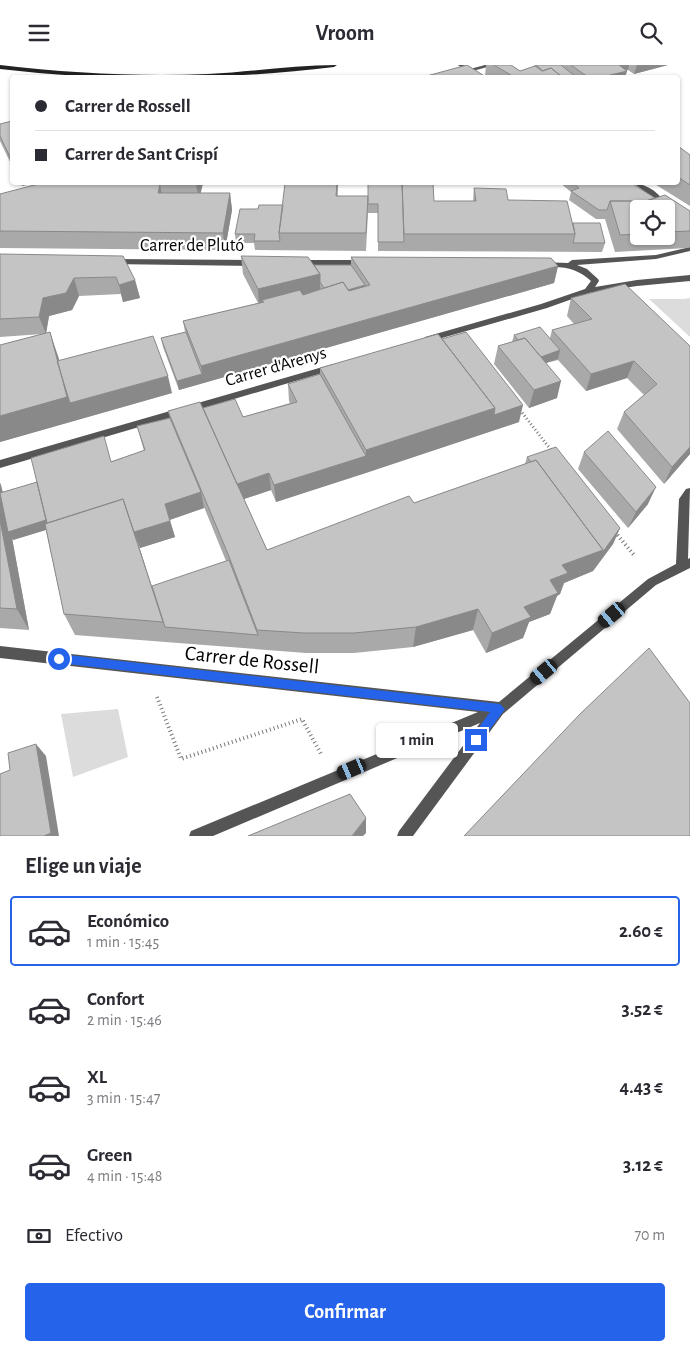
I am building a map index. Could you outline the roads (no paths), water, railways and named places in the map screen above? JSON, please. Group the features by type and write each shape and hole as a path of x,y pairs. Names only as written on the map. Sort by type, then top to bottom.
{"street":[{"path":"212,75 258,73 334,65"},
{"path":"461,65 475,75"},
{"path":"454,75 492,65"},
{"path":"0,67 70,74 102,75"},
{"path":"639,185 659,200"},
{"path":"537,264 564,264 656,257 690,249"},
{"name":"Carrer de Plutó","path":"99,262 258,263"},
{"path":"288,263 378,263"},
{"path":"564,264 581,268 589,273 595,281 588,291"},
{"path":"420,342 544,306 588,291 637,283 690,278"},
{"name":"Carrer d'Arenys","path":"0,464 344,364"},
{"path":"404,836 500,709 652,582 686,565 684,499 690,492"},
{"name":"Carrer de Rossell","path":"0,652 500,709"},
{"path":"196,836 500,709"}]}
